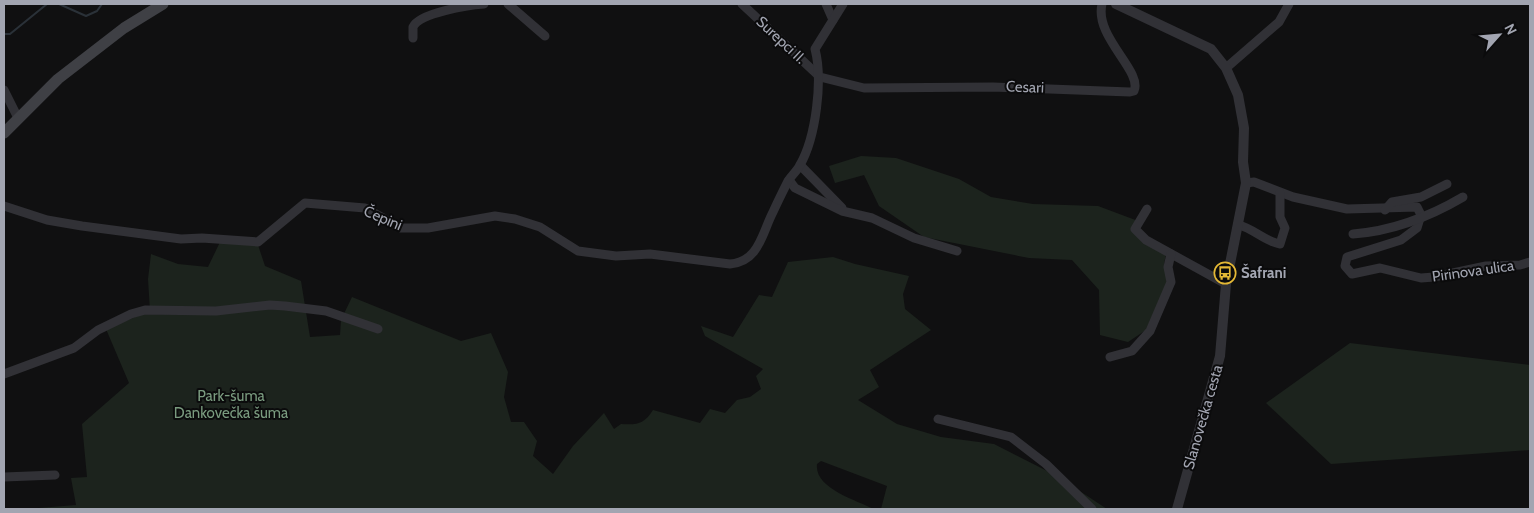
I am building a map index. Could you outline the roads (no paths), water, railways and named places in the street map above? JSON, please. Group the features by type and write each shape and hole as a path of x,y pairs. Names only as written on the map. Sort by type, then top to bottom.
{"main road":[{"path":"4,133 58,79 124,28 163,4"}],"street":[{"path":"413,38 413,27 417,21 456,9 484,4"},
{"name":"Surepci II.","path":"742,4 820,77"},
{"path":"826,4 833,20"},
{"path":"843,4 815,49 820,77 813,127 800,165 789,180 795,188 812,198 846,212 872,218 914,238 957,251"},
{"name":"Cesari","path":"820,77 864,88 993,86 1134,91 1135,84 1124,60 1103,28 1102,4"},
{"name":"Slanovečka cesta","path":"1116,4 1211,49 1226,68 1238,95 1244,128 1243,162 1246,184 1226,284 1220,356 1216,378 1179,507"},
{"path":"1226,68 1279,22 1289,4"},
{"path":"511,5 545,36"},
{"path":"4,90 18,118"},
{"path":"800,165 846,212"},
{"name":"Čepini","path":"4,206 47,220 82,226 181,240 202,238 258,242 305,203 365,208 400,228 428,228 495,216 515,219 540,227 578,251 616,256 650,254 740,264 752,255 760,242 789,180"},
{"path":"1246,184 1254,182 1280,193 1346,209 1385,210 1417,207 1421,215 1420,219"},
{"path":"1385,210 1392,202 1421,197 1447,184"},
{"path":"1239,225 1249,228 1272,243 1280,244 1285,228 1280,217 1280,193"},
{"path":"1353,234 1375,232 1435,214 1463,197"},
{"path":"1147,209 1135,229 1146,240 1226,284"},
{"name":"Pirinova ulica","path":"1420,219 1417,228 1407,236 1347,257 1345,266 1352,274 1380,268 1421,278 1486,266 1520,265 1530,262"},
{"path":"1110,356 1132,351 1150,331 1171,282 1168,267 1172,254"},
{"path":"4,374 74,348 98,330 131,314 145,310 216,311 270,305 285,306 326,311 378,329"},
{"path":"938,419 1011,437 1046,464 1092,509"},
{"path":"4,477 26,474 55,475"}],"waterway":[{"path":"4,34 10,34 47,4"},
{"path":"59,4 86,16 97,11 102,4"}],"place":[{"name":"Šafrani","path":"1225,273"}],"park label":[{"name":"Park-šuma Dankovečka šuma","path":"231,404"}]}
